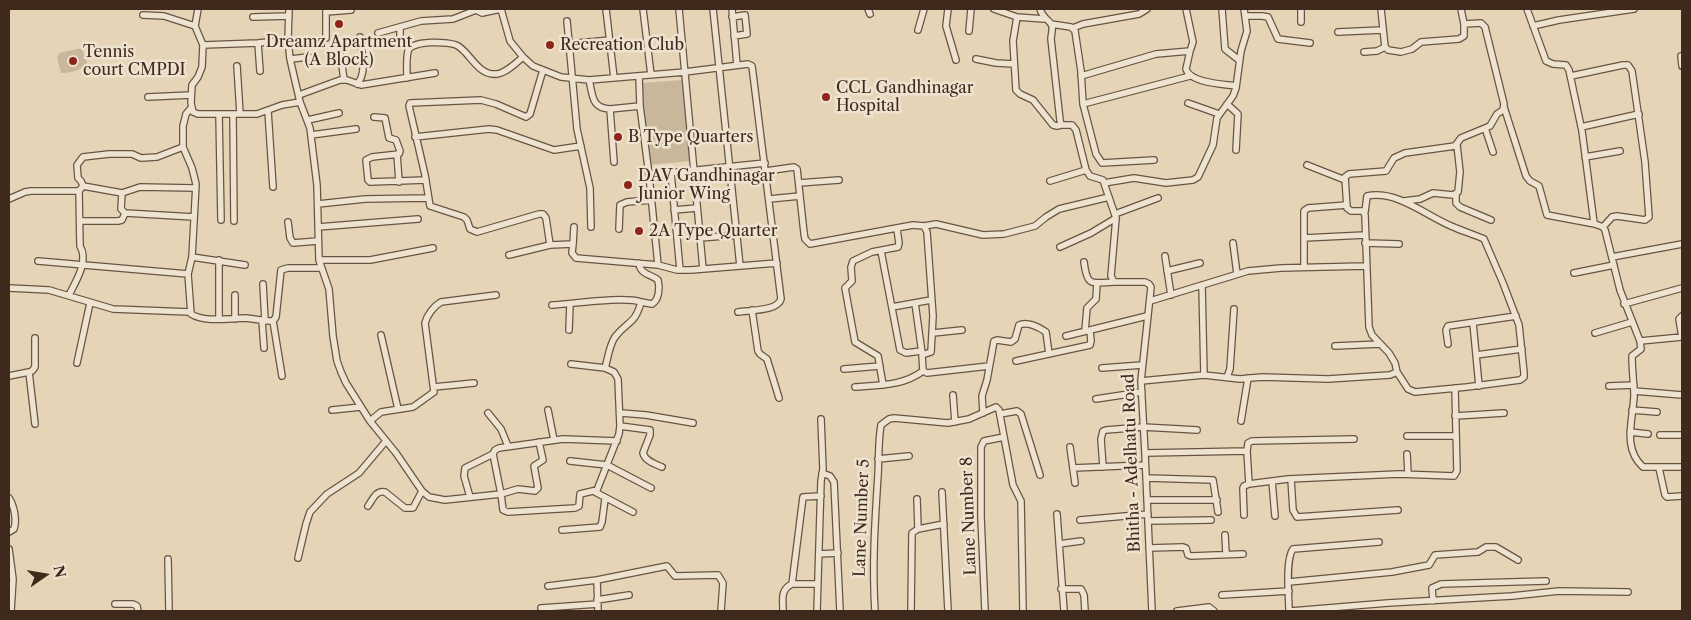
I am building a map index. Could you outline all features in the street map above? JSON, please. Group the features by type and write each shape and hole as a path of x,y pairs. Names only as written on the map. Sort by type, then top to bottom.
{"street":[{"path":"198,9 196,26 203,45 200,72 192,84 190,95 191,108 193,112 198,114 257,114 300,99 344,80 365,85 434,73"},
{"path":"289,9 288,40 290,59 311,135 318,204 320,268 329,290 331,325 337,361 346,383 370,421 422,491 429,497 436,499 470,497 501,494 518,489 535,491 538,488 534,466 543,460 539,442"},
{"path":"378,33 427,20 453,19 476,10 482,14 501,9 510,41 522,58 533,66 561,77 589,80 685,72 748,64 752,66 781,299 780,303 774,308 738,312"},
{"path":"601,9 608,9 614,78"},
{"path":"643,9 651,75"},
{"path":"679,9 703,269"},
{"path":"713,9 740,266"},
{"path":"732,9 737,65"},
{"path":"918,30 924,9"},
{"path":"948,9 946,26 956,60"},
{"path":"969,31 971,9"},
{"path":"994,9 1017,17 1044,19 1051,24 1073,28 1083,24 1139,14 1147,9"},
{"path":"1040,9 1044,19"},
{"path":"1186,9 1193,42 1186,69 1190,76"},
{"path":"1222,9 1225,49 1239,60"},
{"path":"1104,183 1134,178 1166,183 1196,179 1213,145 1216,122 1233,96 1236,86 1239,60 1247,31 1244,9"},
{"path":"1301,9 1301,22"},
{"path":"1380,9 1385,47 1388,50 1401,52 1412,49 1421,42 1459,39 1464,36 1461,9"},
{"path":"1527,9 1546,61 1553,64 1566,65 1570,76 1586,157 1594,223"},
{"path":"1533,26 1559,20 1634,9"},
{"path":"326,38 326,11 351,10"},
{"path":"143,14 164,16 196,26"},
{"path":"732,17 742,15 746,19 747,34 734,36"},
{"path":"253,17 289,16"},
{"path":"1246,16 1268,17 1278,39 1310,43"},
{"path":"1017,17 1013,34 1015,87 1017,92 1033,100 1053,125 1072,125 1076,130 1086,170 1090,176 1100,178 1104,183 1116,221 1111,276 1114,282"},
{"path":"567,21 576,118 590,188 591,227"},
{"path":"1464,24 1481,23 1485,27 1504,107 1526,176 1530,181 1539,186 1547,215 1594,223 1603,227 1624,304 1640,341 1641,349 1632,356 1634,388 1630,432 1631,447 1640,465 1647,468 1682,467"},
{"path":"1051,24 1050,39 1061,125"},
{"path":"400,27 400,40"},
{"path":"1073,28 1076,38 1083,104 1096,154 1102,163 1154,160"},
{"path":"1338,32 1382,30"},
{"path":"357,84 364,74 360,38"},
{"path":"203,45 288,40"},
{"path":"568,44 610,40"},
{"path":"258,43 260,71"},
{"path":"407,78 408,51 414,44 419,43 457,45 478,67 493,74 502,73 522,58"},
{"path":"1364,52 1377,51 1385,47"},
{"path":"1081,76 1156,54 1190,51"},
{"path":"340,52 344,80"},
{"path":"1681,56 1682,66"},
{"path":"290,59 309,57"},
{"path":"976,59 1014,64"},
{"path":"1570,76 1628,65 1632,71 1645,162 1649,216 1642,220 1617,216 1612,218 1603,227"},
{"path":"237,66 240,114"},
{"path":"543,70 529,116 523,117 496,104 481,100 411,102 409,106 426,180 428,198 432,208 464,217 473,232 543,214 546,218 550,246"},
{"path":"639,76 640,106 658,264"},
{"path":"1083,104 1190,76 1201,80 1236,86"},
{"path":"589,80 594,102 598,106 610,109 640,106"},
{"path":"148,97 190,95"},
{"path":"1188,103 1220,114"},
{"path":"1227,104 1238,114 1236,150"},
{"path":"1364,212 1351,211 1347,206 1346,175 1386,171 1394,158 1458,142 1490,126 1504,107"},
{"path":"191,108 184,118 183,147 192,168 196,188 192,257 188,274 190,312 193,316 219,319 273,321"},
{"path":"610,109 614,162"},
{"path":"268,111 273,187"},
{"path":"308,120 339,113"},
{"path":"219,114 221,220"},
{"path":"1581,127 1639,114"},
{"path":"233,115 234,221"},
{"path":"374,117 385,118 389,138 398,142 400,151 397,154 399,182"},
{"path":"1485,128 1493,152"},
{"path":"311,135 356,129"},
{"path":"415,136 488,129 497,130 554,150 581,146"},
{"path":"1458,142 1460,184 1456,194 1456,203 1460,207 1491,220"},
{"path":"69,296 82,265 84,252 80,246 81,221 79,210 81,181 78,178 77,171 83,157 132,154 141,158 156,157 183,147"},
{"path":"1586,157 1620,150"},
{"path":"397,154 369,158 365,163 370,182 426,180"},
{"path":"649,175 765,163"},
{"path":"1307,165 1345,180"},
{"path":"766,170 794,167 797,169 805,239 810,244 913,225 936,224 983,235 1004,234 1035,226 1056,210 1109,197"},
{"path":"1050,181 1086,170"},
{"path":"671,172 680,270"},
{"path":"799,183 839,180"},
{"path":"9,199 31,191 81,188 122,193 140,187 196,188"},
{"path":"122,193 121,209 125,213 194,217"},
{"path":"1404,202 1420,200 1433,193 1456,194"},
{"path":"1368,195 1394,198 1404,202 1442,222 1484,239 1521,332 1524,373 1522,379 1479,386 1411,391 1397,372 1390,353 1370,333 1368,327 1364,212 1366,198 1368,195"},
{"path":"769,199 800,196"},
{"path":"318,204 365,199 428,198"},
{"path":"1060,247 1116,221 1158,198"},
{"path":"618,229 620,205 627,202 652,200"},
{"path":"1304,267 1303,213 1305,209 1347,206"},
{"path":"674,210 697,208"},
{"path":"81,221 118,221 122,220 125,213"},
{"path":"318,227 418,219"},
{"path":"288,222 290,238 293,243 318,241"},
{"path":"881,250 900,350 906,353 931,352 933,333 932,300 924,226"},
{"path":"574,227 572,253 576,258 658,264 680,270 777,263"},
{"path":"883,385 876,354 855,342 845,288 852,281 851,266 853,261 862,255 898,247 897,229"},
{"path":"700,238 737,234"},
{"path":"1304,238 1365,235"},
{"path":"1365,243 1399,244"},
{"path":"509,255 550,246 573,244"},
{"path":"1233,244 1237,274"},
{"path":"1612,257 1682,244"},
{"path":"319,260 370,260 433,248"},
{"path":"1165,256 1171,294"},
{"path":"192,257 245,265"},
{"path":"219,260 219,319"},
{"path":"38,261 188,274"},
{"path":"1084,262 1087,279 1097,283 1149,284 1152,290 1150,301 1258,269 1366,266"},
{"path":"552,306 633,300 648,304 655,303 659,284 656,278 643,273 639,263"},
{"path":"1167,271 1200,263"},
{"path":"1574,273 1614,265"},
{"path":"282,376 273,321 276,317 282,270 288,268 320,268"},
{"path":"1016,361 1090,346 1092,341 1088,330 1086,308 1096,299 1097,283"},
{"path":"263,284 264,348"},
{"path":"1202,285 1204,376"},
{"path":"9,288 49,290 120,310 190,312"},
{"path":"1624,304 1682,288"},
{"path":"235,295 235,319"},
{"path":"370,421 381,412 416,404 432,395 434,387 426,325 427,317 441,302 496,295"},
{"path":"892,307 932,300"},
{"name":"Bhitha - Adelhatu Road","path":"1150,301 1141,381 1152,611"},
{"path":"605,368 614,339 637,316 641,302"},
{"path":"78,364 90,303"},
{"path":"915,303 923,371"},
{"path":"569,330 570,304"},
{"path":"1227,377 1230,369 1234,309"},
{"path":"752,310 758,351 767,359 779,398"},
{"path":"1066,336 1147,316"},
{"path":"1448,344 1446,330 1448,326 1516,316"},
{"path":"1640,341 1682,337 1679,319 1682,316"},
{"path":"1595,333 1632,322"},
{"path":"982,413 982,396 994,342 1013,341 1021,323 1028,324 1045,330 1049,354"},
{"path":"1473,323 1479,386"},
{"path":"933,333 962,330"},
{"path":"381,335 398,409"},
{"path":"9,376 32,371 34,367 35,338"},
{"path":"1335,346 1380,344"},
{"path":"1476,354 1522,349"},
{"path":"570,364 605,368 616,374 620,426 607,465 595,492"},
{"path":"1102,368 1142,365"},
{"path":"844,369 880,366"},
{"path":"855,387 904,382 923,371 928,373 989,366"},
{"path":"29,372 35,424"},
{"path":"1141,381 1204,376 1328,379 1390,375 1397,372"},
{"path":"1241,421 1248,378"},
{"path":"434,387 474,383"},
{"path":"1609,386 1682,395"},
{"path":"1244,515 1244,487 1249,484 1291,479 1408,474 1451,476 1456,474 1455,388"},
{"path":"1096,399 1142,392"},
{"path":"953,395 955,422 969,419 996,407 1000,414 1013,485 1021,502 1023,611"},
{"path":"332,410 361,407"},
{"path":"548,410 554,440"},
{"path":"1632,410 1656,412"},
{"path":"1000,414 1016,411 1021,414 1040,475"},
{"path":"620,412 693,423"},
{"path":"488,413 501,429 508,446"},
{"path":"1455,416 1504,413"},
{"name":"Lane Number 5","path":"875,611 874,534 878,443 881,425 894,418 941,423 955,422"},
{"path":"817,611 822,473 821,419"},
{"path":"620,426 650,430 650,435 642,452 643,456 645,459 662,467"},
{"path":"1103,467 1101,439 1104,432 1109,429 1144,427 1196,430"},
{"path":"1630,432 1648,434"},
{"path":"1660,435 1682,435"},
{"path":"1407,436 1456,436"},
{"name":"Lane Number 8","path":"985,611 981,517 981,447 984,442 1004,437"},
{"path":"470,497 464,476 465,468 493,454 499,448 563,439 616,441"},
{"path":"1249,484 1247,451 1248,443 1252,441 1354,439"},
{"path":"298,558 310,512 327,494 359,473 386,441"},
{"path":"1070,447 1075,483"},
{"path":"1145,453 1247,451"},
{"path":"493,454 503,510 508,512 575,508 579,506 580,494 595,492 605,499 633,512"},
{"path":"1407,454 1408,474"},
{"path":"878,459 909,456"},
{"path":"570,460 607,465 652,488"},
{"path":"1073,468 1146,466"},
{"path":"1659,468 1665,495 1667,497 1682,496"},
{"path":"822,473 830,476 834,482 840,611"},
{"path":"1146,478 1213,480 1218,512"},
{"path":"1291,479 1293,510 1297,517 1398,510"},
{"path":"1272,481 1275,516"},
{"path":"368,506 378,492 381,491 406,508 414,508 422,491"},
{"path":"942,492 948,611"},
{"path":"792,584 802,502 804,497 821,496"},
{"path":"9,498 16,523 14,529 9,532"},
{"path":"562,530 600,527 605,499"},
{"path":"917,499 918,529"},
{"path":"1147,500 1216,500"},
{"path":"1057,514 1064,611"},
{"path":"1080,520 1148,518 1211,520"},
{"path":"911,611 912,533 918,529 944,524"},
{"path":"1225,535 1226,554"},
{"path":"1059,544 1082,542"},
{"path":"1379,542 1293,549 1291,552 1289,582 1290,611 1512,596 1559,591 1628,592"},
{"path":"1149,548 1183,547 1187,549 1189,556 1243,554"},
{"path":"1289,582 1392,572 1429,565 1434,555 1478,552 1486,547 1499,548 1518,560"},
{"path":"9,549 11,611"},
{"path":"819,554 838,553"},
{"path":"168,559 169,611"},
{"path":"548,586 598,580 667,566 675,576 718,575 723,583 721,611"},
{"path":"598,580 598,611"},
{"path":"1433,601 1432,588 1441,584 1546,581"},
{"path":"783,611 784,590 786,587 792,584 817,584"},
{"path":"1061,589 1081,589 1084,596 1085,611"},
{"path":"1222,595 1289,591"},
{"path":"542,608 598,602 629,595"},
{"path":"115,604 134,604 137,606 138,611"},
{"path":"1177,611 1209,607 1214,611"}],"shaded area":[{"name":"Tennis court CMPDI","path":"82,48 88,65 75,71 61,73 57,58 59,53"},
{"path":"683,80 690,161 649,165 642,83"}],"place":[{"name":"Dreamz Apartment (A Block)","path":"339,24"},
{"name":"Recreation Club","path":"550,45"},
{"name":"Tennis court CMPDI","path":"73,61"},
{"name":"CCL Gandhinagar Hospital","path":"826,97"},
{"name":"B Type Quarters","path":"618,137"},
{"name":"DAV Gandhinagar Junior Wing","path":"628,185"},
{"name":"2A Type Quarter","path":"639,231"}]}
